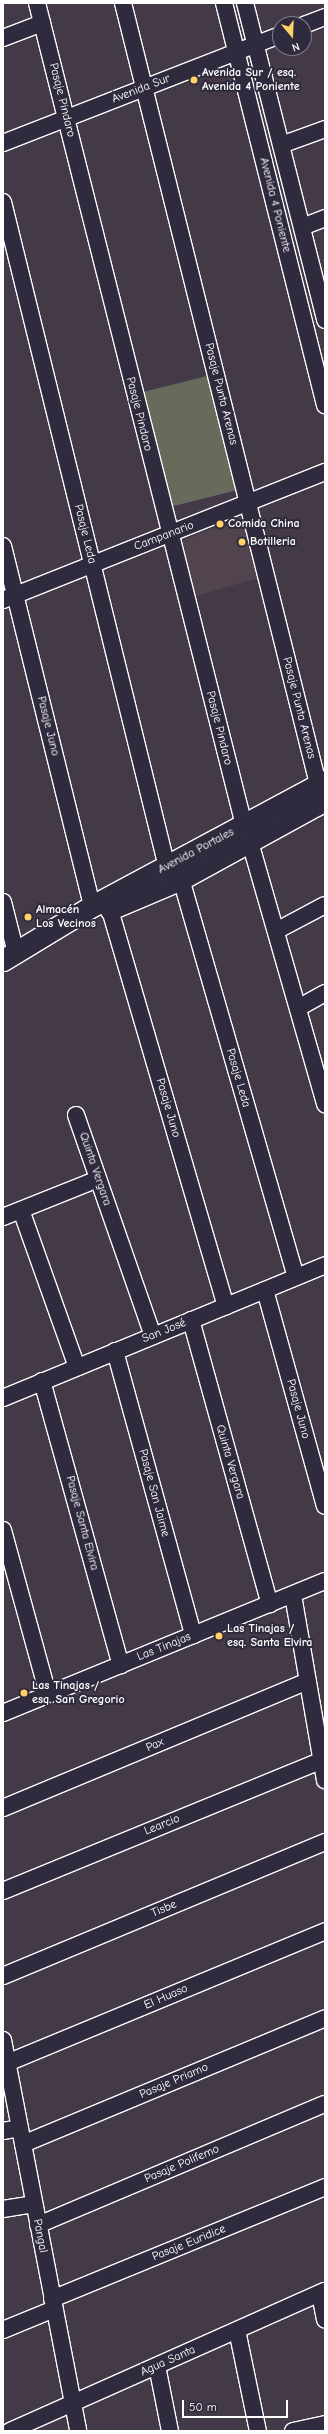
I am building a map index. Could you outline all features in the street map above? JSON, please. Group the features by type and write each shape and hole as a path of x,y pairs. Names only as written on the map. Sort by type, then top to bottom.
{"main road":[{"name":"Avenida Portales","path":"9,956 68,924 174,873 247,833 323,788"}],"street":[{"name":"Pasaje Pindaro","path":"37,3 169,534 247,833 298,1008 322,1083 325,1104"},
{"name":"Pasaje Punta Arenas","path":"123,3 248,503 323,788"},
{"name":"Avenida 4 Poniente","path":"224,3 325,406"},
{"name":"Avenida 4 Poniente","path":"245,3 325,320"},
{"path":"312,22 325,17"},
{"path":"3,38 42,23"},
{"name":"Avenida Sur","path":"3,143 272,38"},
{"path":"281,145 325,129"},
{"name":"Pasaje Leda","path":"3,202 92,564 174,873 296,1277"},
{"path":"302,227 325,218"},
{"name":"Campanario","path":"9,597 325,472"},
{"name":"Pasaje Juno","path":"3,546 9,597 101,908 226,1306"},
{"path":"3,902 9,956"},
{"path":"276,931 325,905"},
{"path":"298,1008 325,993"},
{"name":"Quinta Vergara","path":"76,1116 154,1336"},
{"path":"3,1217 98,1179"},
{"path":"21,1210 77,1367"},
{"name":"San José","path":"4,1394 77,1367 325,1265"},
{"name":"Pasaje Juno","path":"265,1290 325,1506"},
{"name":"Quinta Vergara","path":"191,1320 270,1604"},
{"name":"Pasaje San Jaime","path":"115,1351 193,1635"},
{"name":"Pasaje Santa Elvira","path":"42,1381 121,1665"},
{"path":"3,1530 48,1695"},
{"name":"Las Tinajas","path":"3,1713 325,1582"},
{"path":"293,1595 325,1780"},
{"name":"Pax","path":"3,1808 308,1681"},
{"name":"Learcio","path":"3,1891 322,1760"},
{"name":"Tisbe","path":"3,1976 325,1842"},
{"name":"El Huaso","path":"7,2063 325,1931"},
{"name":"Pasaje Priamo","path":"23,2144 325,2018"},
{"name":"Pangal","path":"3,2045 78,2431"},
{"name":"Pasaje Polifemo","path":"38,2225 325,2104"},
{"path":"3,2131 20,2128"},
{"name":"Pasaje Euridice","path":"3,2330 53,2304 325,2187"},
{"path":"3,2209 34,2204"},
{"path":"322,2292 325,2320"},
{"name":"Agua Santa","path":"10,2431 322,2292"},
{"path":"237,2330 258,2431"},
{"path":"157,2366 170,2431"},
{"path":"293,2431 325,2424"}],"shaded area":[{"path":"243,517 259,578 192,597 179,542"}],"green space":[{"path":"211,375 240,489 168,507 139,393"}],"place":[{"name":"Avenida Sur / esq. Avenida 4 Poniente","path":"194,80"},
{"name":"Comida China","path":"220,524"},
{"name":"Botilleria","path":"242,542"},
{"name":"Almacén Los Vecinos","path":"28,917"},
{"name":"Las Tinajas / esq. Santa Elvira","path":"219,1636"},
{"name":"Las Tinajas / esq. San Gregorio","path":"24,1693"}]}
